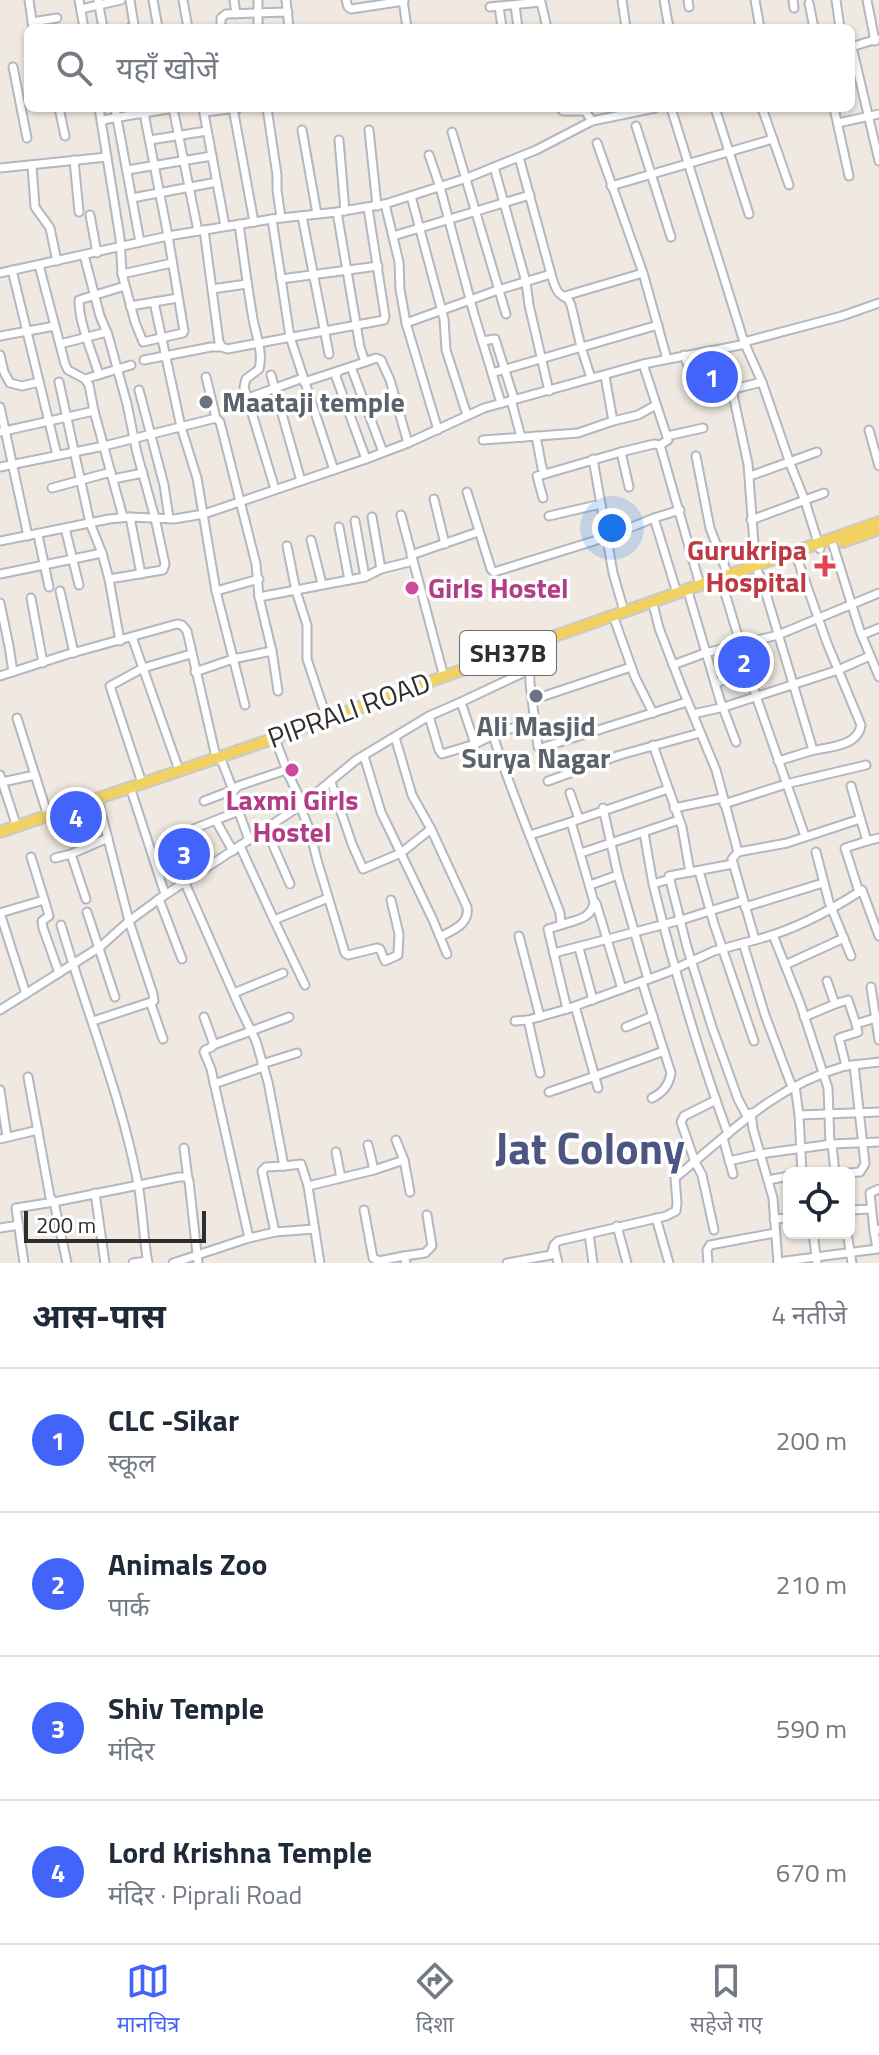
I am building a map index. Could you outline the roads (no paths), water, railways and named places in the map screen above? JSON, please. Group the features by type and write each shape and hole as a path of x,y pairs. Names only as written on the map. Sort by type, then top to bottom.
{"main road":[{"path":"760,568 879,522"},
{"path":"0,835 132,793 219,759 277,744 654,608 725,579 879,529"},
{"name":"PIPRALI ROAD","path":"0,835 179,770 219,759 624,611 725,579"}],"street":[{"path":"29,0 32,24"},
{"path":"83,24 80,4 121,0"},
{"path":"130,0 134,24"},
{"path":"153,0 157,24"},
{"path":"183,0 187,24"},
{"path":"234,0 236,14"},
{"path":"258,0 258,24"},
{"path":"286,0 289,24"},
{"path":"346,0 349,8 403,1 406,24"},
{"path":"622,0 625,24"},
{"path":"664,0 668,24"},
{"path":"755,0 759,24"},
{"path":"836,0 839,24"},
{"path":"855,46 877,39 867,0"},
{"path":"490,7 541,2 546,24"},
{"path":"98,3 102,24"},
{"path":"809,3 813,24"},
{"path":"515,5 517,24"},
{"path":"499,6 501,24"},
{"path":"220,24 223,15 288,12"},
{"path":"36,24 57,18"},
{"path":"855,63 879,161"},
{"path":"13,67 24,106"},
{"path":"25,112 27,138"},
{"path":"60,112 65,136"},
{"path":"100,112 122,274 143,342 183,333 144,112"},
{"path":"115,112 140,242"},
{"path":"102,120 139,112"},
{"path":"174,112 201,231 222,347"},
{"path":"204,112 225,226"},
{"path":"236,112 254,222"},
{"path":"268,112 277,175 276,219 281,279 290,337 334,470"},
{"path":"585,112 592,121"},
{"path":"0,273 168,236 377,206 467,178 519,157 592,121 636,112"},
{"path":"672,112 745,343 762,382 820,546"},
{"path":"716,112 749,214"},
{"path":"763,112 789,185"},
{"path":"835,112 849,176"},
{"path":"838,123 879,114"},
{"path":"636,126 671,237"},
{"path":"302,130 317,214"},
{"path":"144,360 259,344 385,319 378,266 377,206 369,130"},
{"path":"150,140 207,131"},
{"path":"452,132 506,314"},
{"path":"611,186 773,139"},
{"path":"339,140 346,271 355,326 365,362"},
{"path":"597,143 643,273 667,359"},
{"path":"429,155 501,403"},
{"path":"127,170 212,156"},
{"path":"0,168 107,157"},
{"path":"519,157 551,274 560,295 643,273"},
{"path":"74,160 79,212"},
{"path":"32,165 35,207 50,228 57,261"},
{"path":"494,167 526,282 549,391"},
{"path":"132,198 217,182"},
{"path":"393,236 530,195"},
{"path":"411,196 442,310 446,350 467,415"},
{"path":"377,206 393,236 406,323 438,430"},
{"path":"90,215 97,253"},
{"path":"302,216 329,354"},
{"path":"239,224 261,365 245,382 275,489"},
{"path":"84,255 117,369 165,564 165,568 109,579"},
{"path":"122,274 172,263"},
{"path":"39,265 68,370 85,379 89,385 141,574"},
{"path":"281,279 378,266"},
{"path":"12,270 57,455"},
{"path":"406,323 551,274"},
{"path":"212,289 247,284"},
{"path":"99,375 79,303 81,298 125,286"},
{"path":"565,296 571,305 591,378"},
{"path":"130,306 178,298"},
{"path":"154,302 181,427 197,478 216,591 245,705"},
{"path":"0,541 127,517 185,518 204,514 366,459 501,403 643,364 745,343 879,303"},
{"path":"492,373 658,325"},
{"path":"0,336 55,326"},
{"path":"60,344 107,332"},
{"path":"482,341 495,339 521,437"},
{"path":"0,355 10,383 22,386 39,382"},
{"path":"684,355 700,396 762,382"},
{"path":"248,398 376,358 381,360 394,394 408,443"},
{"path":"543,498 537,476 668,441 643,364"},
{"path":"85,379 131,365"},
{"path":"351,367 383,452"},
{"path":"338,371 339,390 366,459"},
{"path":"271,375 301,481"},
{"path":"605,376 613,421"},
{"path":"206,377 259,579 259,597 278,691"},
{"path":"59,382 90,523 109,579 120,641"},
{"path":"139,390 164,485 169,518"},
{"path":"732,390 750,476 754,544 813,750"},
{"path":"483,440 578,433 638,415 656,405"},
{"path":"0,407 28,536"},
{"path":"3,432 94,411"},
{"path":"0,467 104,446 216,418"},
{"path":"667,436 703,428"},
{"path":"869,430 879,466"},
{"path":"536,436 545,474"},
{"path":"660,445 700,585"},
{"path":"621,452 629,487"},
{"path":"750,476 817,452"},
{"path":"696,456 710,528 749,672 805,836"},
{"path":"593,459 613,573 624,611"},
{"path":"52,488 143,473"},
{"path":"467,492 494,572 607,537 680,510"},
{"path":"751,520 824,493"},
{"path":"434,499 445,544"},
{"path":"549,516 601,504"},
{"path":"401,515 444,677"},
{"path":"372,517 381,569"},
{"path":"654,518 677,593"},
{"path":"355,521 365,577"},
{"path":"339,527 349,580"},
{"path":"65,528 79,585"},
{"path":"259,597 365,577 478,532"},
{"path":"38,535 49,587"},
{"path":"311,540 322,584"},
{"path":"833,545 851,604 879,677"},
{"path":"287,546 307,625 307,659 327,719"},
{"path":"0,574 102,553"},
{"path":"778,761 845,743 858,736 861,725 797,558"},
{"path":"216,591 259,579"},
{"path":"60,591 74,653"},
{"path":"673,665 705,653 778,635 879,593"},
{"path":"689,595 705,653 736,742"},
{"path":"31,598 43,663"},
{"path":"0,603 13,672"},
{"path":"654,608 687,702 716,770 738,852"},
{"path":"615,621 631,667 653,713"},
{"path":"0,676 182,625 187,631 219,759 249,840"},
{"path":"862,635 879,628"},
{"path":"132,637 179,770"},
{"path":"195,672 233,659 272,651"},
{"path":"529,652 532,700 538,747 541,748 687,702"},
{"path":"142,783 110,686 143,668 191,654"},
{"path":"693,714 874,660"},
{"path":"532,700 631,667"},
{"path":"0,1010 100,947 162,897 302,805 364,756 429,716 529,670"},
{"path":"715,683 749,672"},
{"path":"461,702 475,744"},
{"path":"429,716 442,754 535,720"},
{"path":"17,718 48,816"},
{"path":"548,781 653,745 700,733"},
{"path":"493,735 560,913 561,925"},
{"path":"395,737 412,795 431,829 468,913 466,920 440,937"},
{"path":"277,744 302,805 345,953 348,955 377,948 385,961 398,955 399,934 391,900"},
{"path":"653,745 754,1041"},
{"path":"364,756 381,812 447,954"},
{"path":"674,808 724,801 866,765"},
{"path":"204,801 286,770"},
{"path":"17,827 1,779 35,775"},
{"path":"331,782 363,869 401,853 431,829"},
{"path":"851,786 867,841"},
{"path":"530,835 668,789"},
{"path":"132,793 182,959"},
{"path":"570,793 581,853 622,989"},
{"path":"93,1021 154,1001 129,921 99,804"},
{"path":"604,808 653,1016 671,1073 670,1081 659,1095 652,1098"},
{"path":"188,831 239,811"},
{"path":"755,940 732,859 738,852 787,843 860,819"},
{"path":"581,853 679,820"},
{"path":"216,821 236,849 305,985"},
{"path":"266,829 290,884"},
{"path":"644,833 653,884 675,969 716,1100 733,1174"},
{"path":"55,858 108,838"},
{"path":"859,892 845,848 879,838"},
{"path":"816,852 823,883 851,956"},
{"path":"71,854 86,899"},
{"path":"31,857 49,916 42,921 43,928 59,973"},
{"path":"733,864 669,876 729,1077 749,1115 768,1180 773,1198 778,1262 878,1250 870,1193 879,1189"},
{"path":"590,885 618,875"},
{"path":"653,884 670,879"},
{"path":"185,883 263,1065 284,1166"},
{"path":"554,953 823,883"},
{"path":"515,1021 571,1008 723,948 773,935 832,909 862,890 879,936"},
{"path":"594,896 592,912 548,929 598,1088"},
{"path":"274,920 328,898"},
{"path":"26,994 0,913 44,900"},
{"path":"867,905 879,900"},
{"path":"87,912 115,997"},
{"path":"61,925 111,1081 138,1185 147,1262 133,1263"},
{"path":"773,935 828,1088 834,1167"},
{"path":"519,936 540,1017"},
{"path":"785,965 844,938"},
{"path":"743,943 765,1015 794,1087 802,1167"},
{"path":"579,948 593,1000"},
{"path":"234,993 283,973"},
{"path":"827,981 835,1004"},
{"path":"871,987 879,1040"},
{"path":"804,1017 848,1000 856,1024 858,1032 839,1038 850,1066 865,1154 863,1169 855,1173"},
{"path":"151,1004 163,1039"},
{"path":"626,1027 653,1016"},
{"path":"204,1017 213,1045"},
{"path":"249,1238 204,1052 213,1045 289,1017"},
{"path":"856,1024 877,1018"},
{"path":"528,1020 540,1073"},
{"path":"549,1092 664,1051"},
{"path":"214,1084 297,1053"},
{"path":"507,1263 551,1255 558,1241 676,1211 675,1178 749,1115 794,1087 824,1074 879,1062"},
{"path":"28,1077 50,1197 54,1202 67,1263"},
{"path":"0,1090 4,1138 38,1130"},
{"path":"714,1230 702,1175 681,1119 716,1100"},
{"path":"799,1115 879,1112"},
{"path":"396,1140 404,1160 410,1192"},
{"path":"729,1161 831,1144 879,1142"},
{"path":"368,1145 374,1170"},
{"path":"184,1148 198,1259"},
{"path":"336,1152 341,1178"},
{"path":"308,1186 404,1160"},
{"path":"275,1232 262,1171 266,1167 301,1164 308,1186 320,1263"},
{"path":"24,1263 16,1208 179,1177 187,1177 189,1181"},
{"path":"768,1180 783,1177"},
{"path":"95,1193 105,1263"},
{"path":"855,1210 871,1209"},
{"path":"364,1210 373,1258 379,1261 405,1260 431,1248 433,1242 427,1215"},
{"path":"656,1218 669,1263"},
{"path":"774,1219 783,1218"},
{"path":"0,1228 19,1225"},
{"path":"617,1226 627,1263"},
{"path":"173,1263 198,1259 249,1238 314,1229"},
{"path":"708,1263 707,1250 710,1245 775,1233"},
{"path":"589,1234 593,1263"},
{"path":"814,1239 816,1259"},
{"path":"848,1239 852,1263"},
{"path":"554,1245 558,1263"}],"place":[{"name":"CLC -Sikar","path":"712,377"},
{"name":"Maataji temple","path":"206,402"},
{"name":"Gurukripa Hospital","path":"825,566"},
{"name":"Girls Hostel","path":"412,588"},
{"name":"Animals Zoo","path":"744,662"},
{"name":"Ali Masjid Surya Nagar","path":"536,696"},
{"name":"Laxmi Girls Hostel","path":"292,770"},
{"name":"Lord Krishna Temple","path":"76,817"},
{"name":"Shiv Temple","path":"184,854"}],"district":[{"name":"Jat Colony","path":"590,1149"}]}
